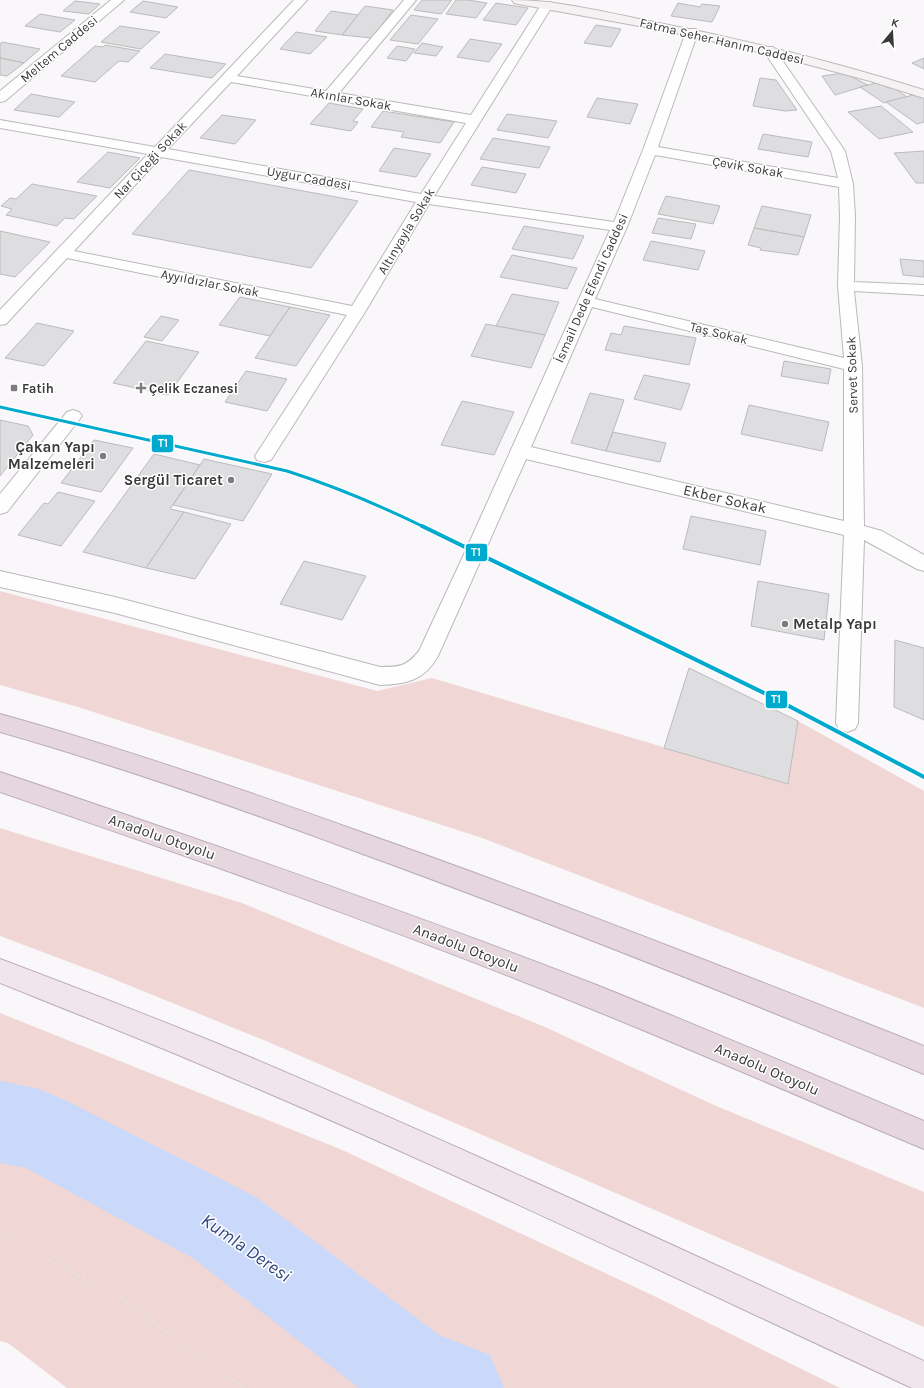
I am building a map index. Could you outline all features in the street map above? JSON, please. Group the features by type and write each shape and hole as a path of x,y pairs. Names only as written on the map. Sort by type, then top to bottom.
{"highway":[{"path":"0,723 60,740 241,799 453,876 670,958 924,1060"},
{"name":"Anadolu Otoyolu","path":"0,782 212,854 410,926 598,998 924,1135"}],"main road":[{"path":"0,971 96,1007 351,1115 516,1189 924,1377"}],"street":[{"name":"Meltem Caddesi","path":"0,98 118,0"},
{"name":"Nar Çiçeği Sokak","path":"0,320 301,0"},
{"path":"330,95 410,0"},
{"name":"Fatma Seher Hanım Caddesi","path":"518,0 692,32 769,50 860,74 924,94"},
{"name":"Altınyayla Sokak","path":"264,456 357,312 425,199 547,5"},
{"name":"İsmail Dede Efendi Caddesi","path":"0,578 115,605 380,676 402,676 418,668 427,656 481,539 619,227 650,150 692,32"},
{"name":"Servet Sokak","path":"769,50 838,151 843,162 846,184 846,286 853,366 854,530 847,723"},
{"name":"Akınlar Sokak","path":"228,78 474,120"},
{"name":"Uygur Caddesi","path":"0,124 425,199 619,227"},
{"name":"Çevik Sokak","path":"650,150 846,184"},
{"name":"Ayyıldızlar Sokak","path":"63,253 357,312"},
{"path":"846,286 924,290"},
{"name":"Taş Sokak","path":"585,301 853,366"},
{"path":"0,507 73,416"},
{"name":"Ekber Sokak","path":"519,451 854,530 874,536 924,564"}],"path":[{"path":"0,1234 115,1294 244,1388"}],"shaded area":[{"path":"0,591 377,691 432,678 787,784 798,721 924,791 924,1008 482,838 78,707 0,685"},
{"path":"0,828 242,903 545,1027 714,1105 924,1192 924,1327 266,1041 101,974 0,936"},
{"path":"0,1013 340,1149 652,1295 840,1388 67,1388 8,1343 0,1341"}],"building":[{"path":"422,0 452,0 441,14 414,10"},
{"path":"456,0 487,3 476,18 446,14"},
{"path":"75,1 100,4 89,14 63,11"},
{"path":"143,1 178,7 166,18 130,12"},
{"path":"496,3 528,8 516,25 483,20"},
{"path":"678,3 700,7 702,4 720,6 712,22 671,16"},
{"path":"365,6 393,10 372,38 342,35"},
{"path":"331,11 358,15 342,35 315,31"},
{"path":"40,14 75,20 60,32 25,26"},
{"path":"411,15 438,19 418,44 390,40"},
{"path":"596,25 621,29 611,47 584,43"},
{"path":"120,26 160,32 141,49 101,42"},
{"path":"296,32 327,37 310,54 280,49"},
{"path":"470,39 502,44 489,62 457,57"},
{"path":"2,42 40,49 24,63 0,58 0,44"},
{"path":"422,43 443,47 436,56 414,53"},
{"path":"105,45 140,51 128,62 119,61 95,82 61,76 95,46 103,47"},
{"path":"397,46 415,49 406,61 387,58"},
{"path":"165,54 226,64 212,78 150,68"},
{"path":"0,58 24,63 7,76 0,75"},
{"path":"924,58 924,69 912,63"},
{"path":"844,73 868,85 835,95 822,76"},
{"path":"760,78 776,80 797,110 785,111 753,106"},
{"path":"880,82 888,88 893,87 907,97 884,103 860,87"},
{"path":"31,94 75,102 59,117 14,110"},
{"path":"917,94 924,98 924,122 917,124 886,102"},
{"path":"597,98 638,104 630,124 587,117"},
{"path":"329,103 363,109 353,121 358,122 351,131 310,124"},
{"path":"881,106 913,132 879,139 848,112"},
{"path":"383,111 454,122 440,143 401,137 404,132 371,127"},
{"path":"507,114 557,121 548,138 497,130"},
{"path":"222,115 256,120 235,144 200,138"},
{"path":"763,134 812,142 808,157 758,149"},
{"path":"493,138 550,147 539,168 480,159"},
{"path":"394,148 431,154 416,177 379,171"},
{"path":"924,151 924,183 916,183 894,153"},
{"path":"108,152 140,158 110,188 77,182"},
{"path":"482,167 526,174 516,193 471,185"},
{"path":"189,170 358,201 311,268 132,234"},
{"path":"32,184 97,196 74,219 65,218 57,226 6,215 12,209 1,206 10,198 16,199"},
{"path":"666,196 720,206 713,224 658,214"},
{"path":"762,206 811,215 804,237 754,228"},
{"path":"658,218 696,224 691,239 652,233"},
{"path":"524,226 584,236 573,259 512,249"},
{"path":"754,228 804,237 798,255 760,250 761,248 748,245"},
{"path":"0,231 50,242 15,277 0,274"},
{"path":"651,241 705,251 698,270 643,260"},
{"path":"512,255 577,268 567,289 500,277"},
{"path":"900,259 924,261 924,277 903,275"},
{"path":"512,294 559,302 545,335 496,326"},
{"path":"240,297 290,307 270,336 219,325"},
{"path":"290,307 330,315 296,366 255,358"},
{"path":"161,316 179,320 162,341 144,337"},
{"path":"37,323 74,331 44,366 5,358"},
{"path":"486,324 545,335 531,368 471,356"},
{"path":"624,326 696,338 689,365 605,350 611,333 621,335"},
{"path":"146,341 199,352 168,395 113,383"},
{"path":"784,361 831,369 828,384 781,376"},
{"path":"246,371 287,379 267,411 225,402"},
{"path":"644,375 690,384 681,410 634,399"},
{"path":"590,393 624,400 606,451 571,443"},
{"path":"462,401 514,412 494,455 441,445"},
{"path":"749,405 829,422 822,451 741,434"},
{"path":"0,420 28,426 33,435 0,476"},
{"path":"613,432 666,443 660,462 606,451"},
{"path":"94,440 133,448 101,492 61,483"},
{"path":"154,454 200,465 170,509 184,512 146,568 83,552"},
{"path":"204,459 272,474 243,521 173,505"},
{"path":"58,492 95,501 61,546 18,535 44,503 48,504"},
{"path":"184,512 231,524 195,579 146,568"},
{"path":"691,516 766,531 760,565 683,549"},
{"path":"304,561 366,576 342,620 280,604"},
{"path":"758,581 829,594 824,640 751,626"},
{"path":"895,640 924,648 924,720 894,707"},
{"path":"689,668 798,721 788,784 664,748"}],"waterway":[{"name":"Kumla Deresi","path":"0,1122 36,1129 225,1228 410,1370 457,1388"}],"transit line":[{"name":"T1","path":"0,407 287,471 322,482 379,505 766,694 924,777"}],"place":[{"name":"Fatih","path":"14,388"},
{"name":"Çelik Eczanesi","path":"141,388"},
{"name":"Çakan Yapı Malzemeleri","path":"103,456"},
{"name":"Sergül Ticaret","path":"231,480"},
{"name":"Metalp Yapı","path":"785,624"}]}
